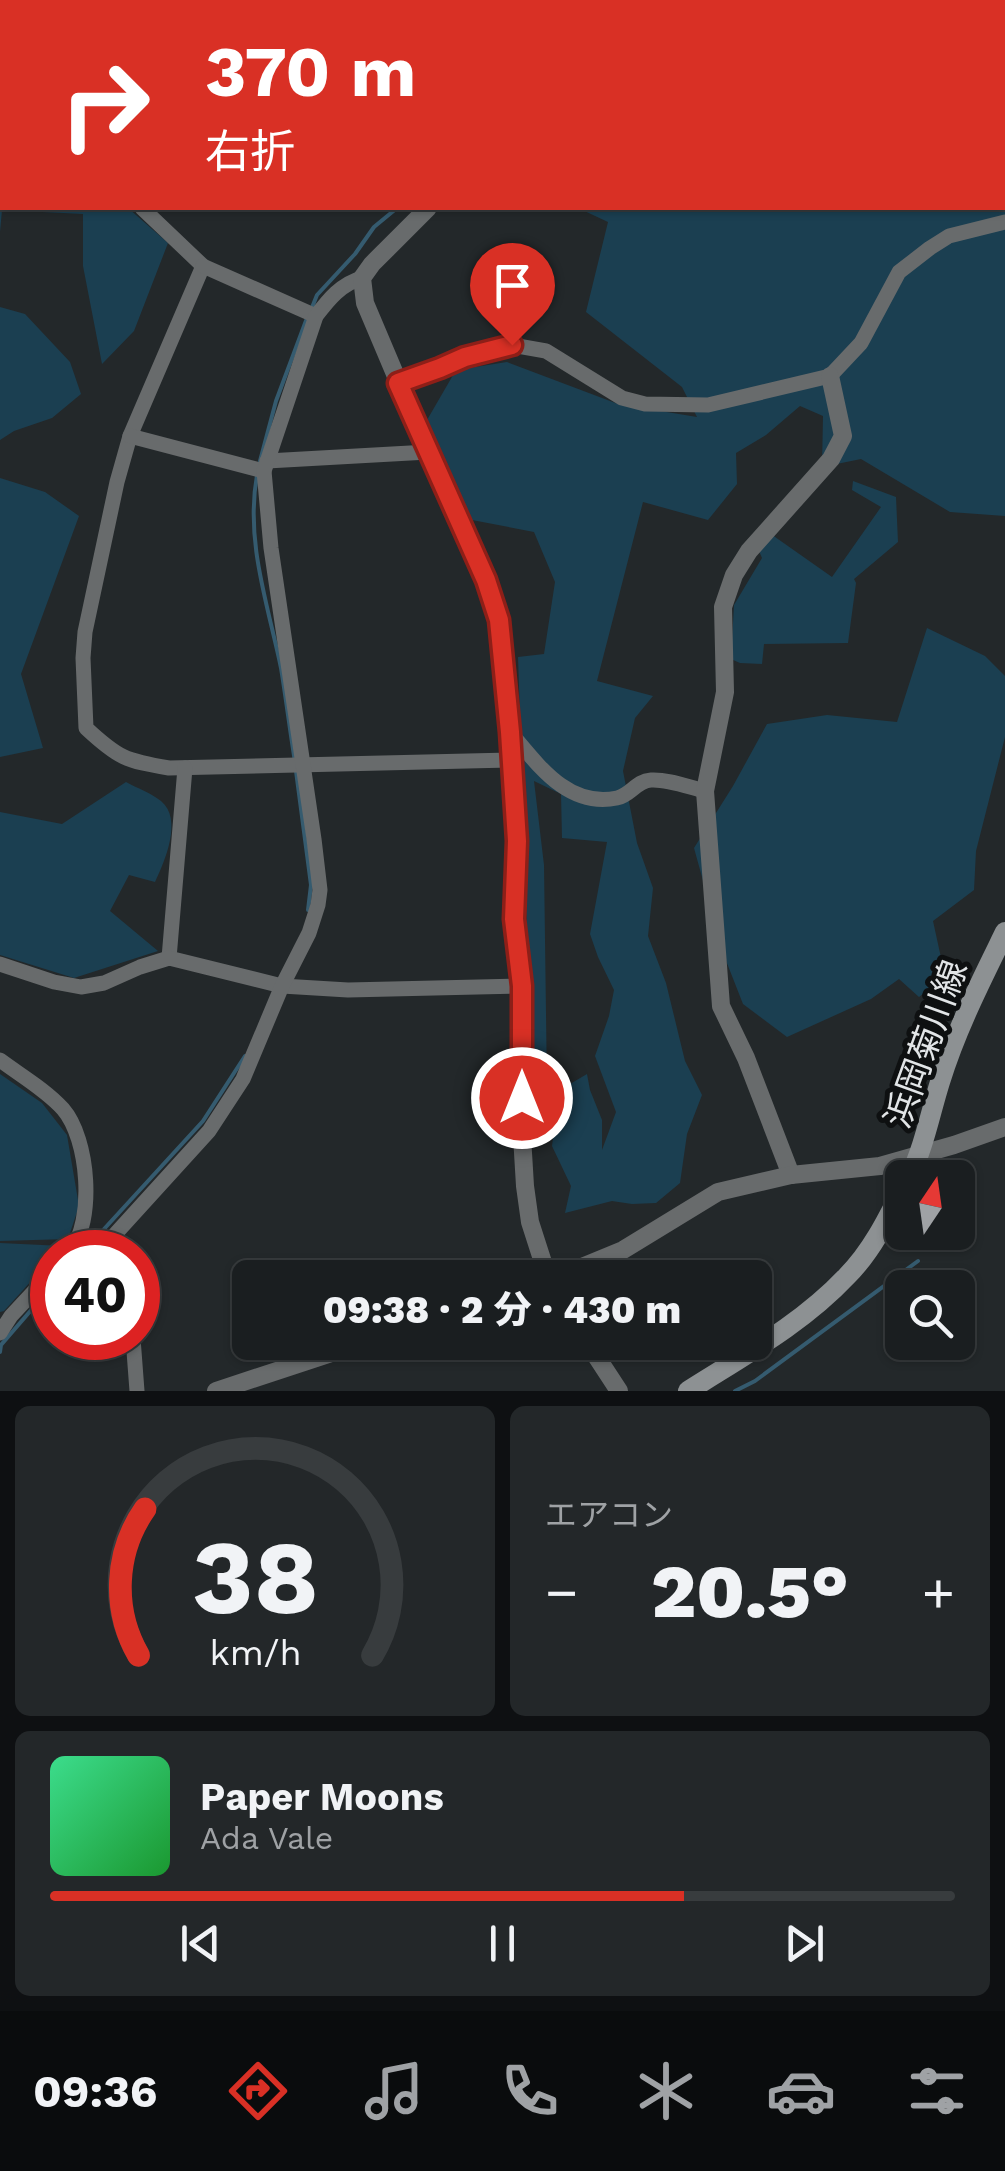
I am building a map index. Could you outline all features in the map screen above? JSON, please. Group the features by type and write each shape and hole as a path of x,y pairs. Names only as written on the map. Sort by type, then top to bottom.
{"main road":[{"name":"浜岡菊川線","path":"918,1160 956,1039 1005,932"},
{"path":"688,1391 783,1331 816,1305 867,1253 885,1221"}],"street":[{"path":"144,210 203,266 310,314"},
{"path":"120,1230 209,1131 243,1080 318,905 320,890 262,468 310,314 347,282 362,278 426,210"},
{"path":"398,383 465,357 512,345 546,351 622,398 645,404 708,405 830,376 861,343 899,272 949,236 1005,222"},
{"path":"203,266 130,436 113,500 85,632 86,728 129,761 169,768 511,760"},
{"path":"362,278 365,302 486,580 499,620 517,841 514,919 522,986 525,1186 530,1222 544,1260"},
{"path":"791,1175 746,1058 721,1006 705,791 725,692 723,607 734,576 749,551 831,459 842,436 830,376"},
{"path":"130,436 262,468 428,452"},
{"path":"510,732 566,791 595,800 622,797 638,783 654,780 705,791"},
{"path":"169,958 185,768"},
{"path":"0,964 54,982 81,986 104,983 169,958 282,986 348,990 522,986"},
{"path":"0,1060 62,1108 75,1127 84,1157 82,1230"},
{"path":"597,1260 623,1250 718,1192 791,1175 880,1166 1005,1127"},
{"path":"0,1332 30,1296"},
{"path":"135,1360 137,1391"},
{"path":"216,1391 310,1360"},
{"path":"599,1360 619,1391"}],"shaded area":[{"path":"2,210 130,210 168,243 134,331 102,364 83,266 83,214"},
{"path":"582,210 1005,210 1005,516 950,512 861,459 822,467 823,416 800,406 766,435 736,453 737,484 708,520 643,502 597,681 653,696 635,718 623,771 637,843 653,888 648,936 666,983 685,1061 702,1095 687,1134 680,1183 656,1203 612,1201 565,1213 571,1186 552,1146 557,1106 553,1094 587,1074 602,1120 602,1150 616,1112 595,1056 614,990 590,934 607,842 562,838 561,794 534,781 544,865 547,1087 541,1094 532,1089 518,657 544,654 555,582 534,532 472,520 427,420 456,370 507,362 618,404 697,417 682,387 586,312 608,222"},
{"path":"0,307 25,314 70,362 81,394 52,418 0,440"},
{"path":"0,478 45,492 79,516 21,674 43,748 0,757"},
{"path":"853,481 896,497 898,542 854,579 848,643 764,644 762,664 731,659 734,605 762,558 756,544 768,532 832,577 881,507 852,490"},
{"path":"927,628 985,656 1005,676 1005,737 976,851 974,890 933,921 945,976 919,997 899,979 871,999 787,1037 743,1004 723,953 694,848 767,724 827,715 897,722"},
{"path":"126,782 161,801 171,818 170,840 155,882 129,875 110,911 158,951 74,978 0,955 0,812 62,824"},
{"path":"0,1074 42,1103 67,1135 79,1206 71,1230 30,1230 30,1240 0,1241"},
{"path":"0,1243 30,1244 30,1282 0,1312"}],"waterway":[{"path":"311,310 317,295 374,227 395,210"},
{"path":"260,461 276,401 307,318"},
{"path":"257,475 256,548 281,668 295,762"},
{"path":"296,771 311,885 308,910"},
{"path":"103,1230 203,1121 245,1056"},
{"path":"735,1391 755,1381 918,1261"},
{"path":"0,1352 1,1345 30,1311"}],"route":[{"path":"512,345 465,357 398,383 486,580 499,620 517,841 514,919 522,986 522,1098"}]}
